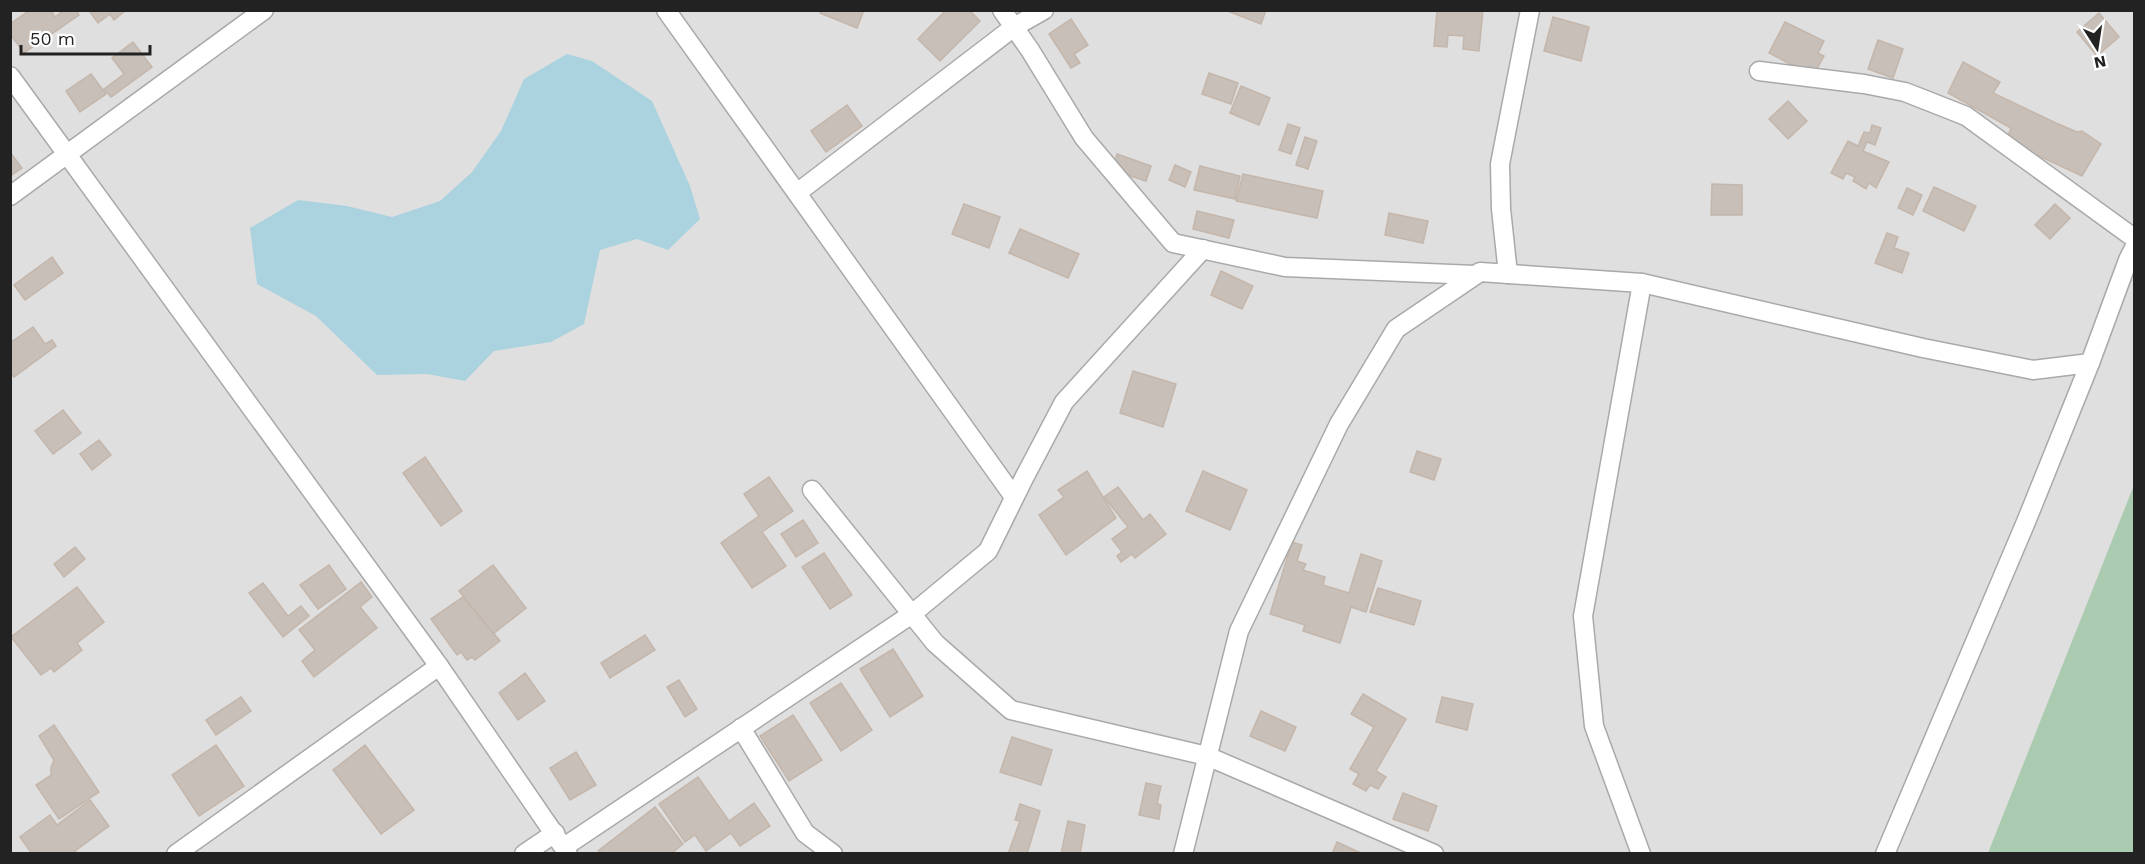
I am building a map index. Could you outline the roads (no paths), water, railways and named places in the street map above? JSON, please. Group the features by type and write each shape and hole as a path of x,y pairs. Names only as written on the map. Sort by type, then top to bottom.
{"street":[{"path":"10,196 264,10"},
{"path":"666,10 1014,498"},
{"path":"1002,10 1030,50 1084,138 1173,243 1285,267 1475,275"},
{"path":"797,193 1014,27 1044,10"},
{"path":"1508,274 1501,209 1500,164 1530,10"},
{"path":"1759,71 1864,84 1905,92 1966,116 2134,238"},
{"path":"10,76 69,154 439,666 562,844"},
{"path":"1885,854 2028,517 2134,248"},
{"path":"524,854 562,844 741,729 912,614 988,551 1065,402 1203,249"},
{"path":"1183,854 1239,631 1339,423 1396,329 1480,272 1642,283 1923,348 2033,370 2090,363"},
{"path":"1641,854 1593,726 1583,616 1642,283"},
{"path":"812,490 935,643 1011,710 1208,756 1434,854"},
{"path":"176,854 439,666"},
{"path":"741,729 804,833 832,854"}],"water":[{"path":"567,54 592,61 652,101 690,186 700,219 668,250 637,239 600,250 584,324 551,342 494,351 465,381 427,374 377,375 316,316 257,284 250,228 298,200 347,206 392,217 440,201 472,172 501,131 524,79"}]}
